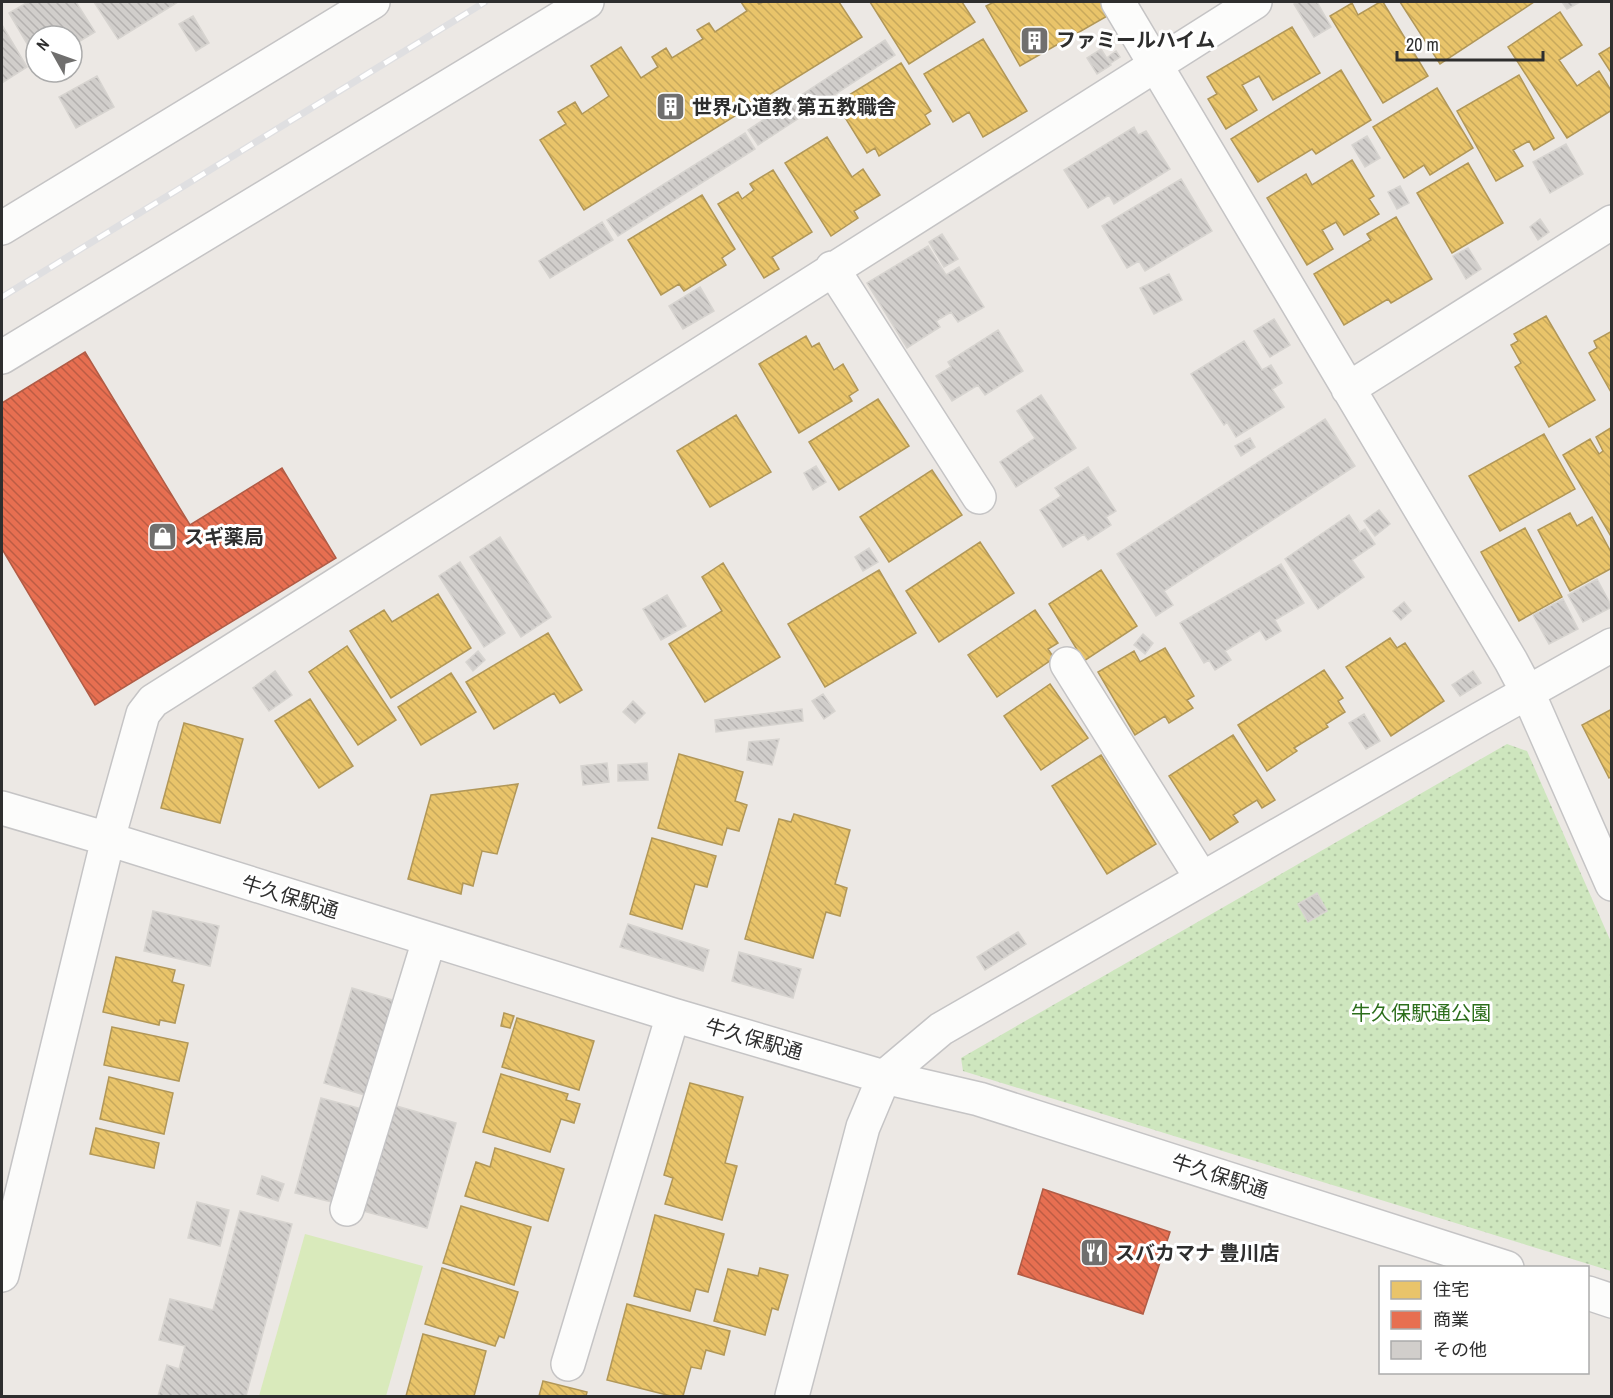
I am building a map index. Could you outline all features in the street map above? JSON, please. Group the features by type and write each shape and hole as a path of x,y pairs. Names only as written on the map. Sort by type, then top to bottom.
{"street":[{"path":"2,228 373,2"},
{"path":"2,357 587,2"},
{"path":"1119,2 1511,661 1528,693 1611,884"},
{"path":"2,1275 108,839 143,714 153,701 832,268 1255,2"},
{"path":"1348,389 1611,222"},
{"path":"832,268 979,497"},
{"path":"792,1396 863,1127 885,1077 941,1029 1611,645"},
{"path":"1067,664 1202,879"},
{"name":"牛久保駅通","path":"2,808 673,1015 885,1077 979,1100 1502,1266"},
{"path":"347,1209 429,940"},
{"path":"568,1364 673,1015"},
{"path":"1589,1294 1611,1301"}],"green space":[{"name":"牛久保駅通公園","path":"1507,744 1527,751 1611,942 1611,1271 963,1071 961,1058"},
{"path":"305,1234 423,1266 386,1396 259,1396"}],"building: 住宅":[{"name":"世界心道教 第五教職舎","path":"741,2 759,4 763,2 839,2 862,37 584,210 540,140 566,124 558,112 575,102 582,114 609,96 591,66 621,47 641,78 658,67 652,57 666,48 672,58 703,39 697,30 709,23 715,32 747,11"},
{"path":"870,2 962,2 975,22 909,64"},
{"name":"ファミールハイム","path":"994,2 1101,2 1109,15 1020,66 986,6"},
{"path":"1383,2 1428,76 1383,103 1330,16 1352,3 1358,15"},
{"path":"1400,2 1534,2 1440,64"},
{"path":"1560,12 1582,45 1559,60 1577,86 1599,71 1612,92 1612,110 1567,138 1508,47"},
{"path":"1292,27 1320,73 1273,100 1259,76 1242,85 1257,110 1226,129 1208,99 1217,94 1207,77"},
{"path":"983,39 1027,111 983,137 969,112 953,122 924,74"},
{"path":"1612,46 1612,74 1599,54"},
{"path":"901,63 931,111 925,115 930,124 879,156 875,148 867,153 836,103"},
{"path":"1341,70 1371,120 1316,154 1312,149 1258,182 1231,139"},
{"path":"1519,75 1554,138 1534,150 1529,141 1513,150 1523,166 1496,181 1457,111"},
{"path":"1437,88 1473,148 1430,175 1424,165 1404,178 1373,127"},
{"path":"827,137 852,177 863,169 880,195 854,211 858,218 831,236 785,163"},
{"path":"1352,160 1374,196 1369,199 1379,214 1344,235 1336,222 1322,230 1333,249 1307,265 1267,198 1306,174 1312,185"},
{"path":"1468,163 1503,223 1452,253 1417,193"},
{"path":"773,170 812,232 772,257 779,269 764,278 718,204 738,192 742,199 754,190 750,184"},
{"path":"702,195 735,249 722,258 726,265 684,291 679,284 661,295 628,240"},
{"path":"1396,217 1432,279 1391,303 1388,299 1344,325 1314,274 1371,240 1367,234"},
{"path":"1546,316 1595,400 1549,427 1515,367 1521,363 1511,345 1518,341 1514,334"},
{"path":"1612,331 1612,394 1589,353 1597,348 1594,341"},
{"path":"806,336 812,347 819,343 834,370 843,364 858,390 849,396 852,401 799,433 759,364"},
{"path":"878,399 909,446 839,490 809,442"},
{"path":"736,415 771,472 710,507 677,451"},
{"path":"1612,427 1612,538 1563,455 1590,439 1599,454 1603,451 1596,437"},
{"path":"1544,434 1575,489 1500,531 1469,476"},
{"path":"932,470 962,515 889,562 860,517"},
{"path":"1570,513 1577,526 1592,517 1612,554 1612,568 1570,591 1538,530"},
{"path":"1525,528 1562,597 1519,621 1481,552"},
{"path":"980,542 1014,593 939,642 906,591"},
{"path":"723,563 780,657 705,702 669,644 722,611 702,577"},
{"path":"879,570 916,633 825,687 788,624"},
{"path":"1101,570 1137,626 1084,661 1049,604"},
{"path":"438,594 471,648 391,698 350,631 384,610 392,622"},
{"path":"1035,610 1058,643 1048,649 1054,658 997,697 968,655"},
{"path":"548,633 582,690 560,703 554,693 494,729 466,682"},
{"path":"1390,638 1397,648 1405,643 1444,701 1391,736 1346,667"},
{"path":"347,646 396,720 358,745 309,672"},
{"path":"1165,648 1194,696 1187,700 1193,708 1169,723 1165,716 1135,735 1098,672 1134,651 1140,662"},
{"path":"1324,670 1343,698 1338,701 1345,712 1326,724 1328,727 1294,748 1297,751 1267,771 1238,725"},
{"path":"451,673 476,712 421,745 398,707"},
{"path":"1050,684 1088,738 1041,770 1004,716"},
{"path":"310,699 353,766 319,788 275,721"},
{"path":"1612,709 1612,776 1609,778 1582,725"},
{"path":"184,723 243,739 220,823 161,808"},
{"path":"1233,735 1275,800 1262,808 1257,800 1233,815 1238,822 1210,840 1169,776"},
{"path":"679,754 743,772 735,801 747,805 739,831 727,828 722,845 658,828"},
{"path":"1101,755 1156,844 1107,874 1052,786"},
{"path":"518,784 497,854 482,851 473,886 463,883 461,894 408,879 431,795"},
{"path":"794,814 850,830 835,884 847,888 840,916 826,912 813,958 745,939 779,819 791,822"},
{"path":"652,838 716,856 707,887 695,884 682,929 630,914"},
{"path":"116,957 175,970 172,982 184,985 175,1023 160,1020 159,1025 103,1012"},
{"path":"504,1013 514,1016 510,1028 501,1026"},
{"path":"517,1018 594,1041 579,1090 502,1067"},
{"path":"112,1027 188,1043 179,1081 104,1065"},
{"path":"501,1074 568,1094 566,1100 580,1104 574,1123 561,1119 550,1152 483,1132"},
{"path":"109,1077 173,1093 164,1134 100,1119"},
{"path":"690,1083 743,1097 725,1163 737,1166 722,1220 665,1204 673,1178 664,1175"},
{"path":"96,1128 159,1143 154,1168 90,1154"},
{"path":"495,1148 564,1169 548,1221 465,1196 476,1162 490,1167"},
{"path":"461,1206 531,1227 514,1285 443,1263"},
{"path":"655,1215 724,1234 708,1292 696,1289 690,1311 634,1296"},
{"path":"442,1268 518,1292 504,1338 499,1336 495,1346 425,1324"},
{"path":"760,1268 788,1275 778,1310 772,1308 765,1335 714,1321 728,1269 758,1276"},
{"path":"627,1304 730,1331 724,1355 706,1350 701,1369 691,1367 683,1396 671,1396 607,1380"},
{"path":"423,1334 486,1351 474,1396 406,1396"},
{"path":"543,1381 587,1392 586,1396 539,1396"}],"building: 商業":[{"name":"スギ薬局","path":"85,352 190,525 282,468 336,558 95,705 2,549 2,403"},
{"name":"スバカマナ 豊川店","path":"1043,1189 1170,1232 1143,1314 1018,1274"}],"building: その他":[{"path":"28,2 76,2 95,32 84,39 84,24 24,24 24,39 9,13"},
{"path":"94,2 178,2 118,39"},
{"path":"1317,2 1331,27 1314,37 1294,4"},
{"path":"1562,2 1580,2 1567,9"},
{"path":"193,16 209,43 196,51 179,24"},
{"path":"2,25 24,62 24,69 2,83"},
{"path":"885,40 895,55 758,145 748,130"},
{"path":"1101,49 1111,65 1097,74 1087,58"},
{"path":"1116,51 1120,57 1111,63 1108,57"},
{"path":"97,76 114,107 76,128 59,97"},
{"path":"1134,127 1138,135 1146,131 1170,169 1114,204 1109,195 1088,208 1064,170"},
{"path":"745,133 755,149 618,236 607,220"},
{"path":"1367,136 1380,158 1365,167 1352,145"},
{"path":"1566,144 1583,174 1550,193 1533,162"},
{"path":"1181,179 1212,231 1145,271 1139,261 1127,268 1102,226"},
{"path":"1400,186 1409,203 1397,209 1388,192"},
{"path":"1540,219 1549,232 1538,240 1530,227"},
{"path":"602,222 613,240 550,278 539,261"},
{"path":"942,234 958,259 944,267 929,242"},
{"path":"928,246 946,275 959,267 984,307 958,322 951,312 936,321 940,327 907,348 867,283"},
{"path":"1468,248 1481,269 1466,279 1453,256"},
{"path":"1169,274 1182,300 1154,314 1140,288"},
{"path":"700,287 714,311 683,329 669,306"},
{"path":"1274,319 1290,345 1270,357 1254,331"},
{"path":"998,330 1023,371 985,395 978,385 952,401 936,376 951,367 948,362"},
{"path":"1244,341 1262,370 1271,365 1282,383 1272,389 1284,407 1236,437 1227,422 1224,425 1191,374"},
{"path":"1041,395 1076,448 1016,487 1000,462 1035,438 1017,411"},
{"path":"1325,419 1355,466 1164,591 1173,605 1156,616 1117,554"},
{"path":"1250,438 1255,447 1241,456 1235,446"},
{"path":"816,466 826,482 813,490 804,473"},
{"path":"1088,467 1116,511 1106,517 1111,525 1088,540 1084,534 1063,547 1040,510 1061,496 1055,488"},
{"path":"1379,510 1390,524 1375,536 1364,521"},
{"path":"1349,515 1360,532 1365,529 1375,544 1352,560 1364,577 1318,609 1285,559"},
{"path":"500,537 551,617 521,637 470,557"},
{"path":"869,548 878,562 863,571 855,557"},
{"path":"460,562 505,633 484,647 439,576"},
{"path":"1281,564 1304,603 1275,620 1281,631 1266,640 1260,630 1225,651 1231,660 1215,670 1209,660 1204,663 1180,623"},
{"path":"1597,579 1612,607 1583,622 1568,595"},
{"path":"667,595 686,626 661,640 643,609"},
{"path":"1563,599 1578,629 1549,644 1533,615"},
{"path":"1404,602 1411,611 1401,620 1393,611"},
{"path":"1143,634 1153,643 1145,654 1134,645"},
{"path":"478,651 485,660 473,671 466,662"},
{"path":"275,671 292,695 269,711 253,688"},
{"path":"1473,671 1481,683 1460,696 1452,685"},
{"path":"823,694 835,711 824,719 812,701"},
{"path":"633,701 645,713 635,723 623,712"},
{"path":"802,709 803,721 716,732 715,720"},
{"path":"1364,714 1380,741 1366,749 1349,723"},
{"path":"779,739 772,765 747,760 749,742"},
{"path":"607,763 609,782 583,785 581,766"},
{"path":"647,763 648,780 618,781 618,765"},
{"path":"1317,893 1327,911 1308,922 1298,904"},
{"path":"153,911 219,926 210,966 144,951"},
{"path":"628,924 709,950 703,971 620,947"},
{"path":"1018,932 1026,944 985,970 977,957"},
{"path":"739,952 801,969 793,998 732,981"},
{"path":"352,988 396,1001 368,1096 324,1083"},
{"path":"321,1098 362,1109 336,1203 295,1193"},
{"path":"393,1105 456,1123 427,1228 363,1211"},
{"path":"262,1176 284,1184 278,1201 257,1194"},
{"path":"197,1202 229,1210 220,1246 188,1238"},
{"path":"240,1211 292,1224 246,1396 158,1396 167,1365 179,1369 185,1346 159,1340 170,1299 213,1310"}],"railway":[{"path":"2,297 485,2"}],"place":[{"name":"ファミールハイム","path":"1035,40"},
{"name":"世界心道教 第五教職舎","path":"671,107"},
{"name":"スギ薬局","path":"163,537"},
{"name":"スバカマナ 豊川店","path":"1094,1253"}]}
